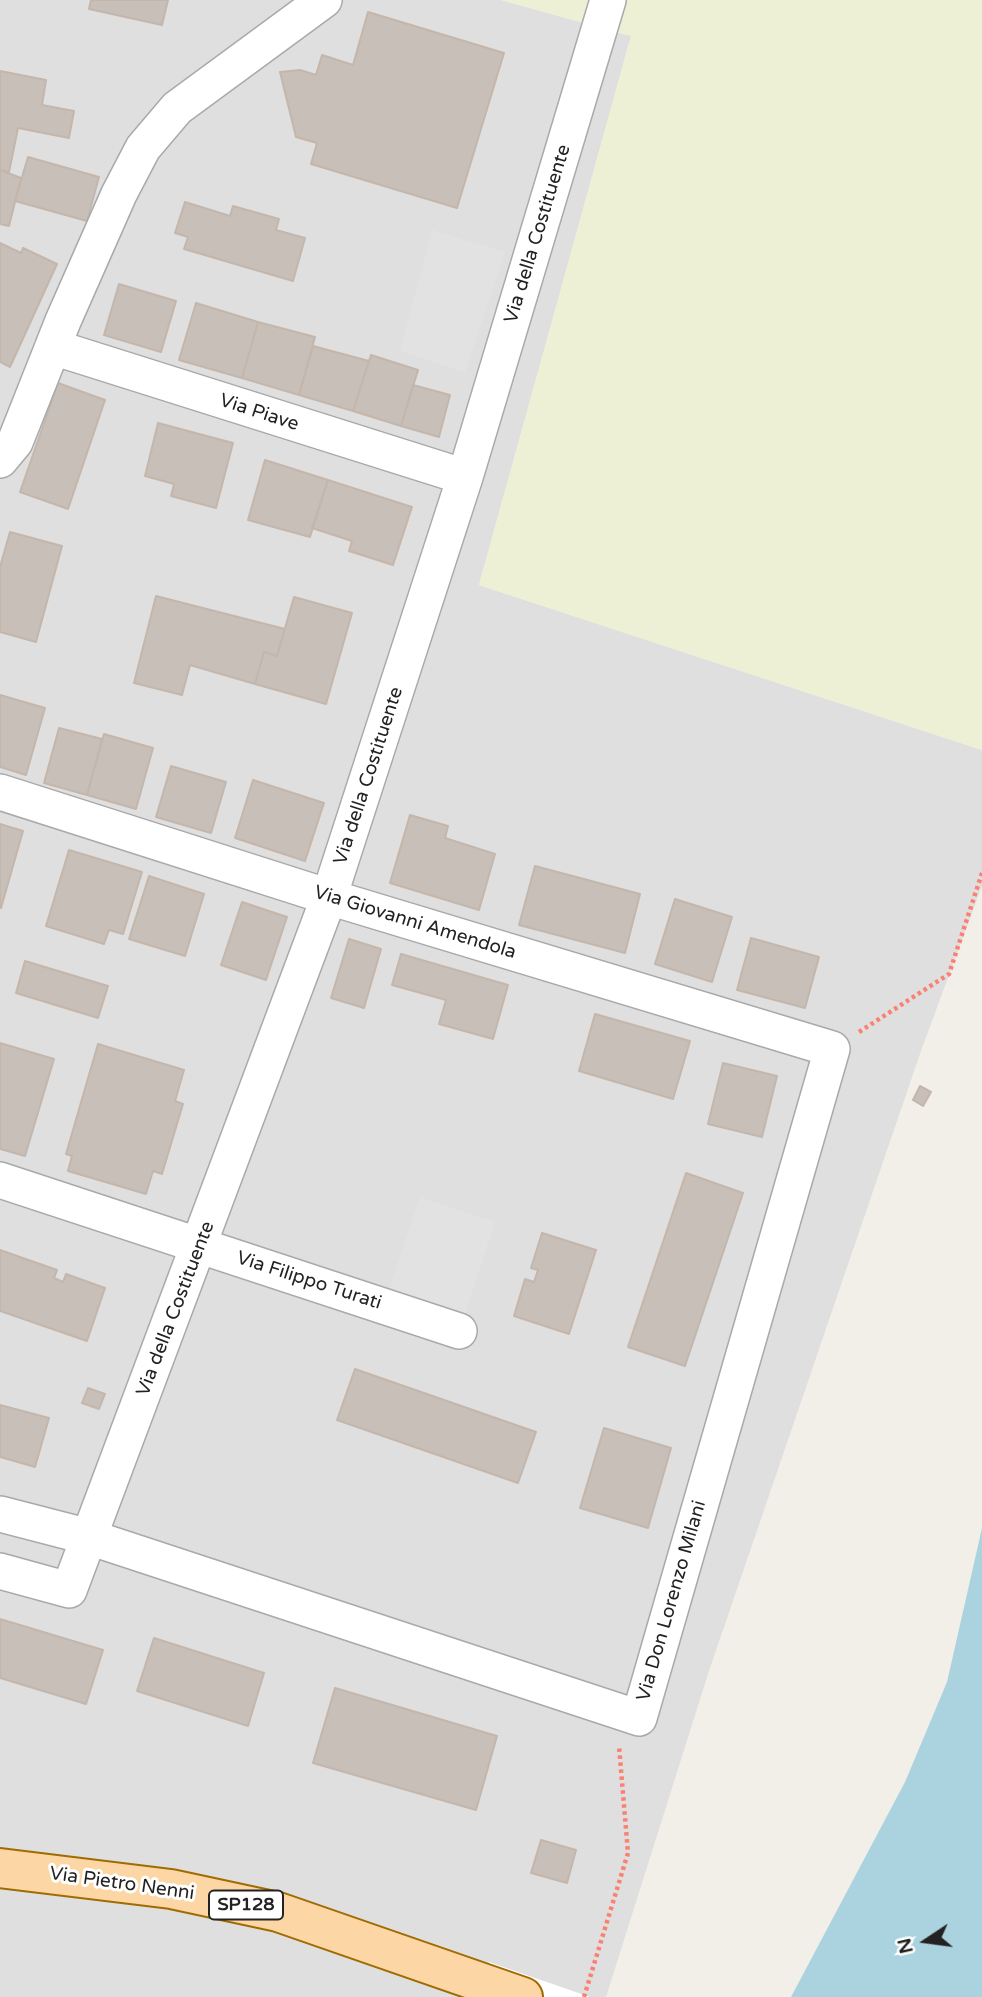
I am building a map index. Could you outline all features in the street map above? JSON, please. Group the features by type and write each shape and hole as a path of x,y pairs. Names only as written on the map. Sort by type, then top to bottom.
{"main road":[{"name":"Via Pietro Nenni","path":"0,1868 171,1889 278,1912 523,1997"}],"street":[{"path":"0,460 15,442 119,194 143,148 177,108 324,0"},
{"name":"Via della Costituente","path":"0,1572 69,1590 330,897 465,477 608,0"},
{"name":"Via Piave","path":"53,347 465,477"},
{"name":"Via Giovanni Amendola","path":"0,792 330,897 832,1049"},
{"name":"Via Don Lorenzo Milani","path":"0,1514 89,1537 639,1718 832,1049"},
{"name":"Via Filippo Turati","path":"0,1180 459,1331"}],"path":[{"path":"832,1049 949,974 982,873"},
{"path":"584,1997 628,1853 618,1739 639,1718"}],"shaded area":[{"path":"0,0 501,0 631,36 479,585 982,750 982,886 922,1048 709,1671 606,1997 0,1997"},
{"path":"432,230 505,252 465,372 400,351"},
{"path":"420,1197 495,1222 459,1331 384,1305"}],"green space":[{"path":"501,0 982,0 982,750 479,585 631,36"}],"water":[{"path":"982,1528 982,1997 791,1997 905,1782 947,1682"}],"pier":[{"path":"489,1962 590,1997 477,1997"}],"building":[{"path":"91,0 168,0 162,25 89,9"},
{"path":"368,12 504,53 457,208 311,164 317,143 296,137 280,72 300,70 316,75 322,55 353,65"},
{"path":"0,71 46,80 42,105 74,111 69,138 18,128 9,172 0,170"},
{"path":"28,157 99,177 87,221 15,201"},
{"path":"0,170 21,178 9,226 0,224"},
{"path":"185,202 230,216 233,206 279,219 276,230 305,238 293,281 184,249 188,237 175,233"},
{"path":"0,243 21,253 23,248 57,264 10,367 0,362"},
{"path":"119,284 176,301 161,352 104,335"},
{"path":"196,303 258,322 242,378 179,360"},
{"path":"258,322 315,337 299,395 242,378"},
{"path":"313,346 369,361 353,411 299,395"},
{"path":"371,355 418,370 401,426 353,411"},
{"path":"58,383 105,400 68,509 20,492"},
{"path":"413,385 450,395 439,437 401,426"},
{"path":"158,423 233,443 216,508 171,496 174,484 145,476"},
{"path":"265,460 328,480 310,537 248,520"},
{"path":"328,480 412,507 393,565 349,551 352,541 312,528"},
{"path":"10,532 62,546 36,642 0,632 0,567"},
{"path":"156,596 285,629 277,656 264,652 255,684 190,665 182,695 134,683"},
{"path":"294,597 352,613 326,704 255,684 264,652 277,656"},
{"path":"0,695 45,708 26,775 0,767"},
{"path":"59,728 102,739 87,795 44,783"},
{"path":"104,734 153,748 136,809 87,795"},
{"path":"171,766 226,782 211,833 156,817"},
{"path":"253,780 324,803 305,861 235,838"},
{"path":"410,815 448,826 445,838 495,854 479,910 390,883"},
{"path":"0,824 23,831 1,908 0,908"},
{"path":"69,850 142,872 123,934 109,930 104,944 46,926"},
{"path":"535,866 640,894 625,953 519,925"},
{"path":"149,876 204,894 185,956 129,939"},
{"path":"675,899 732,917 712,982 655,964"},
{"path":"242,902 287,917 266,980 221,965"},
{"path":"751,938 819,957 805,1008 737,990"},
{"path":"349,939 381,949 364,1008 331,998"},
{"path":"401,954 508,985 493,1039 439,1024 446,1000 392,985"},
{"path":"25,961 108,986 98,1018 16,993"},
{"path":"595,1014 690,1041 673,1099 579,1071"},
{"path":"0,1043 54,1059 25,1156 0,1149"},
{"path":"98,1044 184,1070 175,1101 183,1104 162,1174 153,1171 146,1194 68,1171 72,1156 66,1154"},
{"path":"723,1063 777,1076 762,1137 708,1124"},
{"path":"920,1086 931,1092 923,1106 913,1100"},
{"path":"686,1173 743,1193 685,1366 628,1347"},
{"path":"542,1233 596,1250 569,1334 514,1316 525,1279 534,1282 538,1270 531,1268"},
{"path":"0,1250 57,1270 54,1278 63,1282 66,1274 105,1288 87,1341 0,1311"},
{"path":"355,1369 536,1432 518,1483 337,1420"},
{"path":"88,1388 105,1394 99,1409 82,1403"},
{"path":"0,1405 49,1418 35,1467 0,1457"},
{"path":"604,1428 671,1448 648,1528 580,1508"},
{"path":"0,1619 103,1650 86,1704 0,1678"},
{"path":"154,1638 264,1673 248,1726 137,1691"},
{"path":"335,1688 497,1736 476,1810 313,1763"},
{"path":"541,1840 576,1850 567,1883 531,1873"}]}
